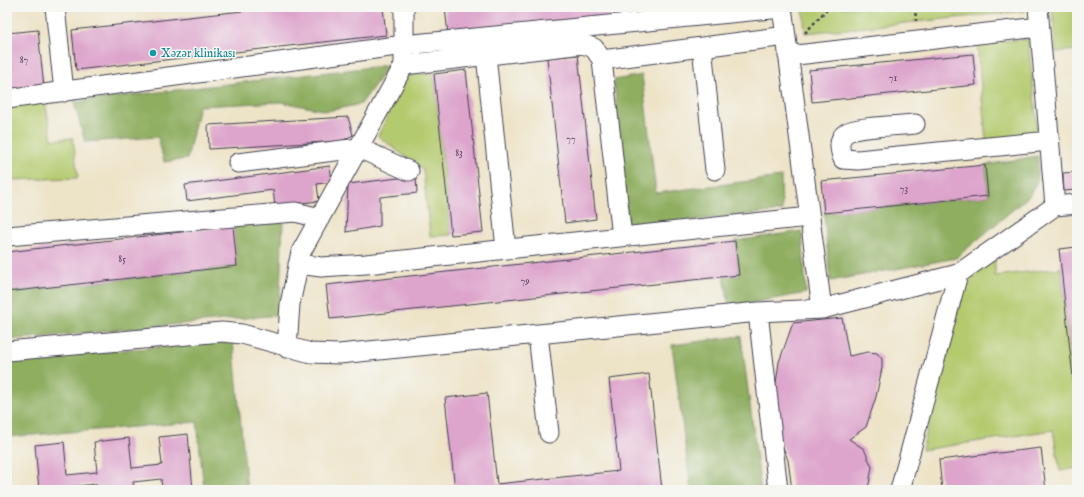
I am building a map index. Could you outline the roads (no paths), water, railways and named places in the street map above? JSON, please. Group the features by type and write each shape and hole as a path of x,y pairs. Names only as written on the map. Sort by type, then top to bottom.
{"lane":[{"path":"55,7 64,92"},
{"path":"287,348 290,304 301,252 404,65 404,7"},
{"path":"1038,7 1055,206"},
{"path":"7,99 404,45 782,8 822,309"},
{"path":"788,56 1039,27"},
{"path":"602,60 786,36"},
{"path":"404,65 583,44 594,48 602,60 622,237"},
{"path":"702,47 715,170"},
{"path":"486,55 506,249"},
{"path":"915,124 856,129 845,134 841,140 839,150 843,159 858,160 1049,141"},
{"path":"238,163 359,148 409,172"},
{"path":"7,351 222,332 242,334 287,348 311,353 339,354 758,312 822,309 958,274 1055,206 1077,204"},
{"path":"7,236 295,212 320,218"},
{"path":"298,264 329,267 366,264 809,217"},
{"path":"900,490 958,274"},
{"path":"758,312 778,490"},
{"path":"538,334 549,433"}],"place":[{"name":"Xəzər klinikası","path":"153,53"}]}
